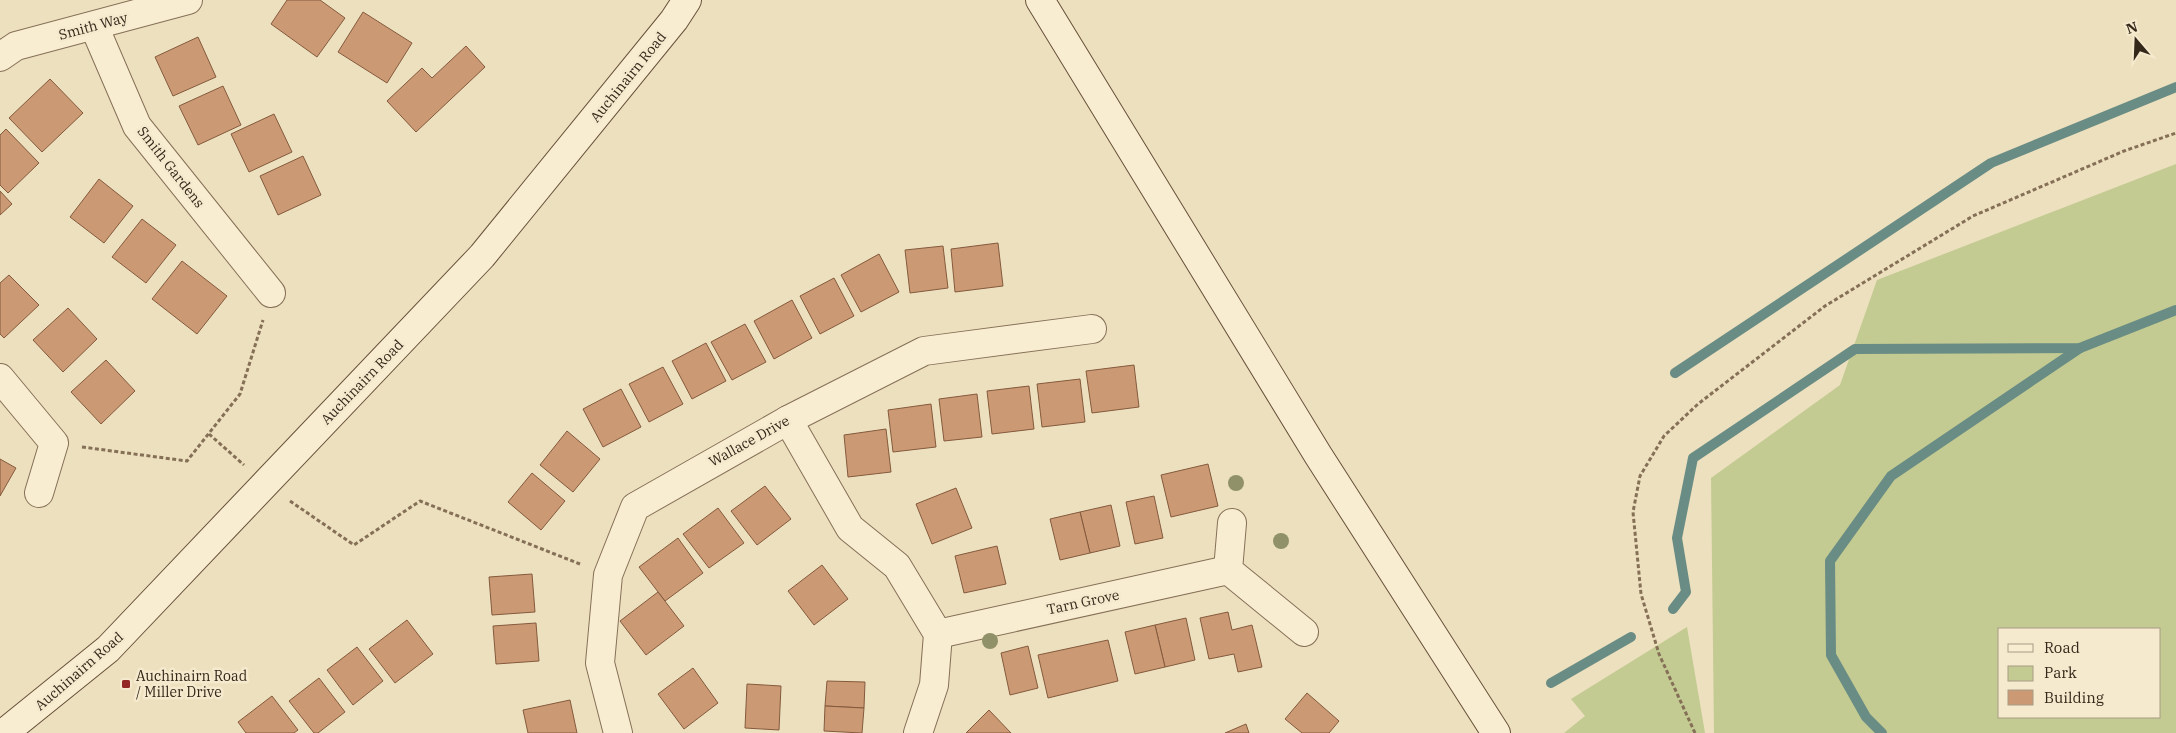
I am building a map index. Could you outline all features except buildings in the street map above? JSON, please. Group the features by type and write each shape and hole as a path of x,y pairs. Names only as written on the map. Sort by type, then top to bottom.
{"street":[{"name":"Smith Way","path":"0,56 16,46 188,0"},
{"name":"Auchinairn Road","path":"4,733 108,649 482,256 674,20 687,0"},
{"path":"1040,0 1318,455 1496,733"},
{"name":"Smith Gardens","path":"94,26 137,126 271,294"},
{"name":"Wallace Drive","path":"618,733 600,662 608,575 635,507 788,420 924,351 1092,330"},
{"path":"0,378 54,443 38,493"},
{"path":"788,420 850,528 898,566 938,634 934,685 918,733"},
{"path":"1232,523 1228,570 1304,632"},
{"name":"Tarn Grove","path":"938,634 1228,570"}],"path":[{"path":"1695,733 1659,654 1641,594 1633,512 1640,476 1664,436 1698,404 1825,306 1973,216 2124,151 2176,134"},
{"path":"54,443 188,461 240,394 271,294"},
{"path":"209,434 266,484 354,545 420,501 608,575"}],"green space":[{"path":"2176,164 2176,733 1714,733 1711,478 1840,385 1877,280"},
{"path":"1687,627 1705,733 1564,733 1585,716 1571,699"}],"waterway":[{"path":"1675,373 1991,163 2176,87"},
{"path":"1673,609 1686,592 1677,538 1693,458 1855,349 2080,348 2176,310"},
{"path":"1882,733 1866,717 1831,655 1830,561 1891,476 2080,348"},
{"path":"1551,683 1631,637"}],"place":[{"name":"Auchinairn Road / Miller Drive","path":"126,684"}]}
